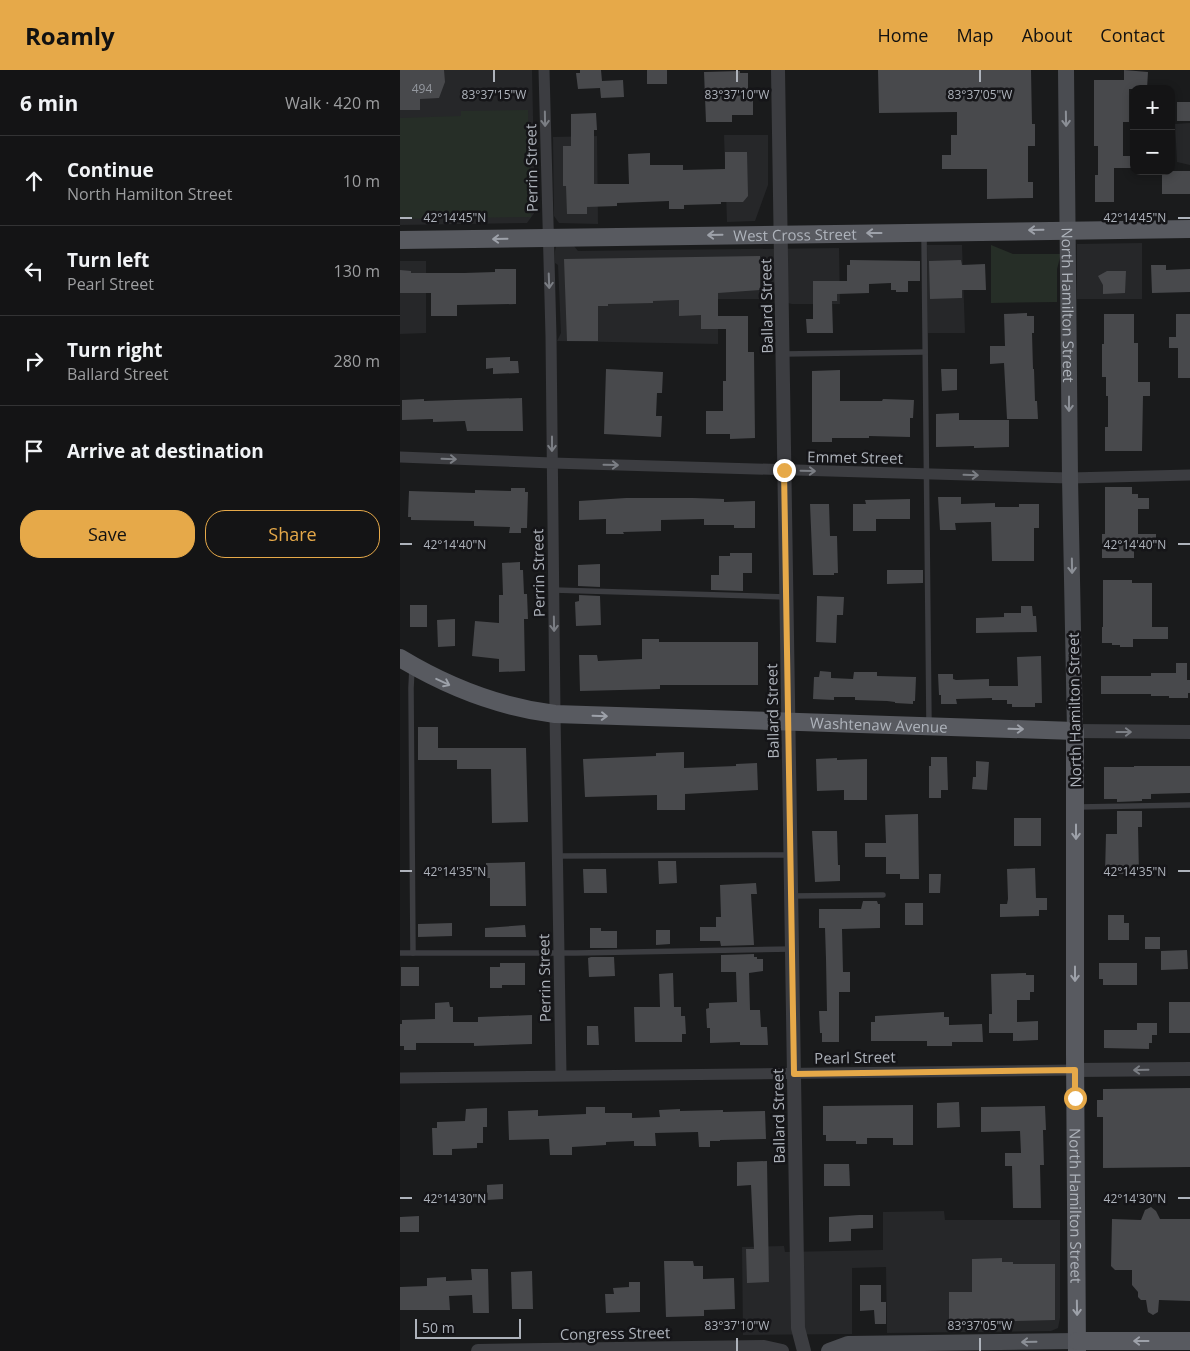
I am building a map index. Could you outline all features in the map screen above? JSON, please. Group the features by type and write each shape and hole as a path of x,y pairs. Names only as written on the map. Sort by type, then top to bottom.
{"main road":[{"name":"North Hamilton Street","path":"1066,70 1070,478 1076,807 1077,1346"},
{"name":"West Cross Street","path":"400,240 1190,229"},
{"name":"Washtenaw Avenue","path":"406,662 468,693 503,704 555,714 1075,731"},
{"path":"829,1351 848,1344 1077,1346 1190,1341"}],"street":[{"name":"Perrin Street","path":"544,70 551,336 561,1075"},
{"name":"Ballard Street","path":"778,70 798,1328 804,1351"},
{"name":"Emmet Street","path":"400,457 1070,478 1190,475"},
{"name":"Washtenaw Avenue","path":"1075,731 1190,732"},
{"name":"Pearl Street","path":"400,1078 1190,1069"},
{"name":"Congress Street","path":"478,1351 764,1347 782,1351"}],"lane":[{"path":"924,233 929,727"},
{"path":"783,354 925,352"},
{"path":"554,590 787,597"},
{"path":"406,662 411,688 414,953"},
{"path":"1076,807 1190,805"},
{"path":"557,856 791,855"},
{"path":"792,896 883,895"},
{"path":"400,953 792,950"}],"shaded area":[{"path":"400,70 532,70 535,212 527,223 400,225"},
{"path":"528,110 531,217 400,219 400,118 461,116 461,111"},
{"path":"1190,123 1190,165 1177,162 1175,124"},
{"path":"724,135 768,135 768,185 755,221 727,222"},
{"path":"597,136 598,224 559,223 554,216 553,137"},
{"path":"1142,243 1142,299 1077,299 1077,244"},
{"path":"927,245 962,245 965,333 928,333"},
{"path":"991,245 1013,254 1061,254 1057,269 1057,302 991,303"},
{"path":"556,246 574,246 578,251 839,248 840,304 792,304 771,299 718,299 718,344 557,341 561,333 558,265 555,263"},
{"path":"400,261 426,261 426,333 400,334"},
{"path":"944,1211 945,1220 1060,1220 1060,1318 1058,1328 1051,1331 887,1333 886,1267 852,1268 852,1334 743,1335 742,1247 784,1246 785,1252 883,1250 883,1212"}],"building":[{"path":"400,70 444,70 445,82 439,98 420,99 420,110 400,110"},
{"path":"580,70 601,70 602,81 623,80 624,97 601,98 600,88 578,89 576,73 580,73"},
{"path":"647,70 667,70 667,84 647,84"},
{"path":"878,70 1031,70 1032,124 1035,124 1035,146 1028,146 1028,182 1033,182 1033,198 987,199 987,169 942,169 942,155 951,155 951,135 957,135 957,112 879,113"},
{"path":"1124,70 1148,72 1147,85 1130,85 1129,89 1129,122 1123,122 1123,156 1130,156 1130,168 1114,168 1114,202 1095,202 1095,175 1098,175 1098,146 1094,146 1094,80 1124,80"},
{"path":"740,71 740,73 748,73 748,100 753,100 753,115 732,115 732,122 706,122 704,72"},
{"path":"1177,102 1190,102 1190,121 1177,121"},
{"path":"596,113 597,130 594,130 594,184 629,184 628,154 650,153 650,165 683,165 683,170 725,169 725,152 747,152 748,196 743,202 684,205 684,209 669,209 669,201 617,203 617,206 587,207 587,214 567,214 566,186 563,186 563,146 571,146 571,114"},
{"path":"1175,171 1190,171 1190,194 1162,194 1162,175 1175,175"},
{"path":"760,256 760,290 718,293 718,316 748,316 748,352 754,352 755,438 730,439 730,434 706,434 706,411 723,411 723,381 726,381 726,329 701,329 701,315 679,316 679,300 598,306 598,341 567,341 564,259"},
{"path":"850,260 920,261 920,281 908,281 908,292 891,290 891,283 869,284 869,293 837,294 837,301 832,301 833,333 807,333 806,319 813,319 813,281 847,281 847,265 850,265"},
{"path":"961,260 962,265 985,264 986,290 962,290 962,298 930,299 929,261"},
{"path":"1151,265 1166,265 1166,270 1190,269 1190,292 1152,293"},
{"path":"495,269 516,269 516,304 457,305 457,316 431,316 431,293 400,293 400,270 411,271 411,273 464,273 495,272"},
{"path":"1107,271 1126,271 1125,293 1103,294 1103,285 1098,276"},
{"path":"1027,313 1027,316 1034,316 1034,333 1032,333 1033,369 1038,419 1007,419 1004,363 990,364 990,346 1005,346 1004,314"},
{"path":"1104,314 1134,314 1134,343 1138,343 1138,382 1150,382 1150,396 1143,396 1142,451 1105,451 1105,427 1108,427 1108,396 1106,396 1106,377 1102,377"},
{"path":"1176,314 1190,314 1190,378 1178,378 1178,348 1169,348 1169,337 1176,337"},
{"path":"510,357 510,361 518,361 519,373 493,374 493,368 486,369 486,358"},
{"path":"606,369 663,372 662,393 657,393 656,416 662,416 661,437 604,434"},
{"path":"941,369 957,369 957,390 942,391"},
{"path":"840,370 840,401 914,400 913,418 910,418 910,437 869,436 869,438 832,438 832,442 812,442 812,371"},
{"path":"522,398 523,431 467,431 465,421 433,422 433,419 402,420 402,400"},
{"path":"959,413 959,420 1009,420 1009,447 936,447 936,414"},
{"path":"1105,487 1132,487 1132,494 1138,494 1138,498 1149,498 1149,509 1138,509 1138,534 1156,534 1156,546 1134,546 1134,558 1102,558 1102,534 1105,534"},
{"path":"511,488 525,488 525,492 528,492 527,528 521,528 521,533 509,533 510,527 474,526 474,521 411,520 411,517 408,517 409,491 475,493 475,490 511,491"},
{"path":"938,497 961,497 961,504 995,503 995,507 1019,507 1019,504 1039,504 1039,528 1034,528 1034,561 992,561 991,522 955,523 956,530 940,530"},
{"path":"626,498 724,499 724,502 755,501 755,528 734,528 734,525 704,525 704,519 661,520 661,531 606,534 606,519 579,520 579,501"},
{"path":"910,499 910,519 876,519 876,531 853,531 853,504 866,504 865,500"},
{"path":"810,504 829,504 830,536 837,536 838,573 834,573 834,575 813,575"},
{"path":"730,553 752,553 752,573 743,573 743,591 711,590 711,575 719,575 719,556 730,556"},
{"path":"520,562 520,570 523,570 524,594 527,594 528,619 524,619 525,671 499,672 499,659 472,656 475,621 499,623 499,595 503,595 502,563"},
{"path":"600,564 600,587 578,586 578,565"},
{"path":"887,570 923,570 923,583 887,584"},
{"path":"1103,580 1132,580 1132,583 1152,583 1152,627 1168,627 1168,639 1133,639 1133,647 1120,647 1120,645 1112,645 1112,643 1102,643"},
{"path":"579,595 600,596 601,625 576,626 575,602 579,601"},
{"path":"817,596 844,597 843,615 837,615 836,643 816,642"},
{"path":"410,605 427,605 427,627 410,627"},
{"path":"1021,606 1032,606 1033,616 1036,616 1037,632 976,633 976,618 1004,617 1004,613 1021,613"},
{"path":"455,619 455,646 438,647 437,620"},
{"path":"642,639 659,639 659,642 758,642 758,685 660,685 660,689 580,691 579,655 597,655 598,661 642,659"},
{"path":"1041,656 1042,703 1035,703 1035,707 1012,707 1012,704 1007,704 1007,700 992,700 992,698 956,699 957,704 941,704 938,674 953,674 953,679 956,680 989,679 989,686 1018,686 1017,657"},
{"path":"1176,663 1187,663 1187,680 1190,680 1188,698 1169,698 1169,696 1151,696 1151,694 1101,694 1101,676 1151,676 1151,673 1176,673"},
{"path":"820,671 831,672 831,678 853,679 854,672 877,672 877,676 916,677 915,701 913,701 913,704 855,700 855,697 834,697 834,700 813,699 814,677 819,677"},
{"path":"418,727 438,727 438,748 526,748 528,822 492,823 491,769 457,769 457,760 418,760"},
{"path":"684,752 684,768 736,766 736,764 757,763 758,790 685,794 685,810 657,810 657,795 585,797 583,759 656,756 656,753"},
{"path":"931,757 947,757 948,790 941,790 941,798 929,798 929,766 931,766"},
{"path":"837,758 837,760 867,759 867,800 844,800 844,790 817,791 816,759"},
{"path":"976,761 989,762 987,790 972,789 973,777 976,777"},
{"path":"1190,766 1190,793 1151,794 1151,799 1142,799 1142,801 1117,802 1117,799 1104,799 1104,767"},
{"path":"1117,811 1142,811 1142,827 1138,827 1139,874 1105,874 1106,834 1117,834"},
{"path":"918,814 919,879 900,879 900,874 886,874 886,857 865,857 865,843 886,843 885,815"},
{"path":"1014,818 1041,818 1041,846 1014,846"},
{"path":"812,831 837,831 840,881 815,882"},
{"path":"658,861 676,861 677,883 659,884"},
{"path":"525,862 526,906 490,906 490,878 486,878 486,863"},
{"path":"1035,868 1036,898 1047,898 1047,910 1039,910 1039,916 1000,917 1000,904 1007,904 1008,899 1007,869"},
{"path":"583,869 606,869 607,893 584,893"},
{"path":"929,874 941,874 940,893 929,893"},
{"path":"756,883 757,894 751,894 754,945 721,946 720,941 700,941 700,927 716,927 716,917 721,917 720,885"},
{"path":"863,901 877,901 880,904 880,928 842,929 843,972 850,972 850,992 839,992 839,1042 822,1042 819,1011 827,1011 826,959 825,928 819,928 819,909 861,909"},
{"path":"905,903 923,903 923,925 905,925"},
{"path":"1108,915 1124,915 1124,923 1129,923 1129,940 1108,940"},
{"path":"452,923 452,936 418,937 418,924"},
{"path":"525,925 526,937 485,937 485,928"},
{"path":"590,928 601,928 601,931 617,931 617,948 590,948"},
{"path":"656,930 670,930 670,944 656,945"},
{"path":"1145,937 1160,937 1160,949 1145,949"},
{"path":"1187,950 1188,969 1161,970 1161,951"},
{"path":"754,954 754,957 757,957 757,959 763,959 763,971 749,973 750,1010 760,1010 761,1027 767,1027 768,1045 740,1045 740,1042 710,1043 710,1028 707,1028 706,1009 709,1008 709,1003 737,1002 736,972 721,972 721,955"},
{"path":"614,957 615,976 589,977 588,958"},
{"path":"500,963 525,963 525,985 502,985 502,988 490,988 490,967 500,967"},
{"path":"1099,963 1137,963 1137,985 1103,985 1103,979 1099,979"},
{"path":"401,967 419,967 419,986 401,986"},
{"path":"673,973 674,1007 681,1007 681,1016 685,1016 686,1034 682,1034 682,1042 635,1042 634,1007 660,1007 659,974"},
{"path":"1026,973 1026,975 1034,975 1034,992 1030,992 1030,1000 1017,1000 1017,1022 1038,1021 1038,1040 1013,1041 1013,1033 989,1033 989,1014 992,1014 991,974"},
{"path":"449,1002 450,1007 453,1007 453,1022 478,1022 478,1017 532,1015 532,1044 474,1046 474,1043 416,1043 416,1050 404,1050 404,1046 400,1046 400,1024 402,1024 402,1020 435,1019 435,1003"},
{"path":"1169,1002 1190,1002 1190,1033 1169,1033"},
{"path":"944,1012 944,1017 949,1017 949,1025 982,1024 983,1042 952,1042 952,1046 927,1046 927,1041 871,1041 871,1022 875,1022 875,1016"},
{"path":"1137,1023 1157,1023 1157,1035 1152,1035 1152,1043 1149,1043 1149,1049 1104,1048 1104,1030 1137,1030"},
{"path":"587,1026 598,1026 599,1045 587,1045"},
{"path":"1190,1088 1190,1167 1103,1168 1103,1117 1097,1117 1097,1100 1103,1100 1103,1089"},
{"path":"959,1102 960,1127 937,1128 937,1103"},
{"path":"913,1105 913,1145 893,1145 893,1138 867,1138 867,1144 856,1144 856,1141 826,1141 826,1135 823,1135 823,1106"},
{"path":"1045,1106 1046,1130 1043,1130 1044,1165 1040,1165 1041,1208 1013,1208 1012,1166 1005,1166 1005,1153 1021,1153 1020,1131 981,1132 981,1107"},
{"path":"586,1107 605,1107 605,1113 632,1113 632,1118 660,1117 659,1110 765,1111 766,1139 710,1141 710,1147 699,1147 698,1132 655,1133 656,1146 634,1146 634,1141 606,1142 606,1145 572,1147 572,1155 550,1155 549,1139 509,1140 508,1111 538,1110 538,1116 586,1114"},
{"path":"487,1108 487,1127 483,1127 483,1143 477,1143 477,1148 452,1149 452,1155 433,1155 432,1128 437,1128 437,1122 465,1121 466,1109"},
{"path":"767,1161 769,1282 747,1283 746,1249 754,1249 751,1185 737,1186 737,1162"},
{"path":"824,1164 849,1164 850,1186 824,1186"},
{"path":"503,1184 503,1199 487,1200 487,1185"},
{"path":"1151,1207 1156,1211 1160,1219 1190,1219 1190,1301 1159,1300 1158,1312 1153,1315 1148,1312 1146,1300 1141,1300 1138,1297 1138,1292 1132,1285 1132,1270 1115,1270 1111,1266 1112,1219 1141,1220 1145,1210"},
{"path":"873,1215 873,1228 851,1229 851,1241 829,1242 829,1217"},
{"path":"419,1216 419,1232 400,1232 400,1217"},
{"path":"1002,1258 1002,1262 1013,1262 1013,1264 1055,1264 1055,1320 949,1323 949,1292 972,1292 972,1259"},
{"path":"664,1261 693,1261 694,1266 703,1266 703,1279 734,1278 735,1309 704,1310 704,1316 666,1317"},
{"path":"471,1269 488,1269 489,1313 473,1313 472,1295 449,1296 450,1310 400,1310 400,1287 427,1286 427,1278 446,1277 446,1281 472,1280"},
{"path":"532,1271 533,1309 512,1309 511,1272"},
{"path":"629,1282 640,1282 640,1312 606,1313 605,1294 614,1294 613,1288 629,1287"},
{"path":"860,1285 881,1285 881,1302 886,1302 886,1324 875,1324 874,1310 860,1311"}],"route":[{"path":"784,470 794,1074 1075,1070 1075,1098"}]}
